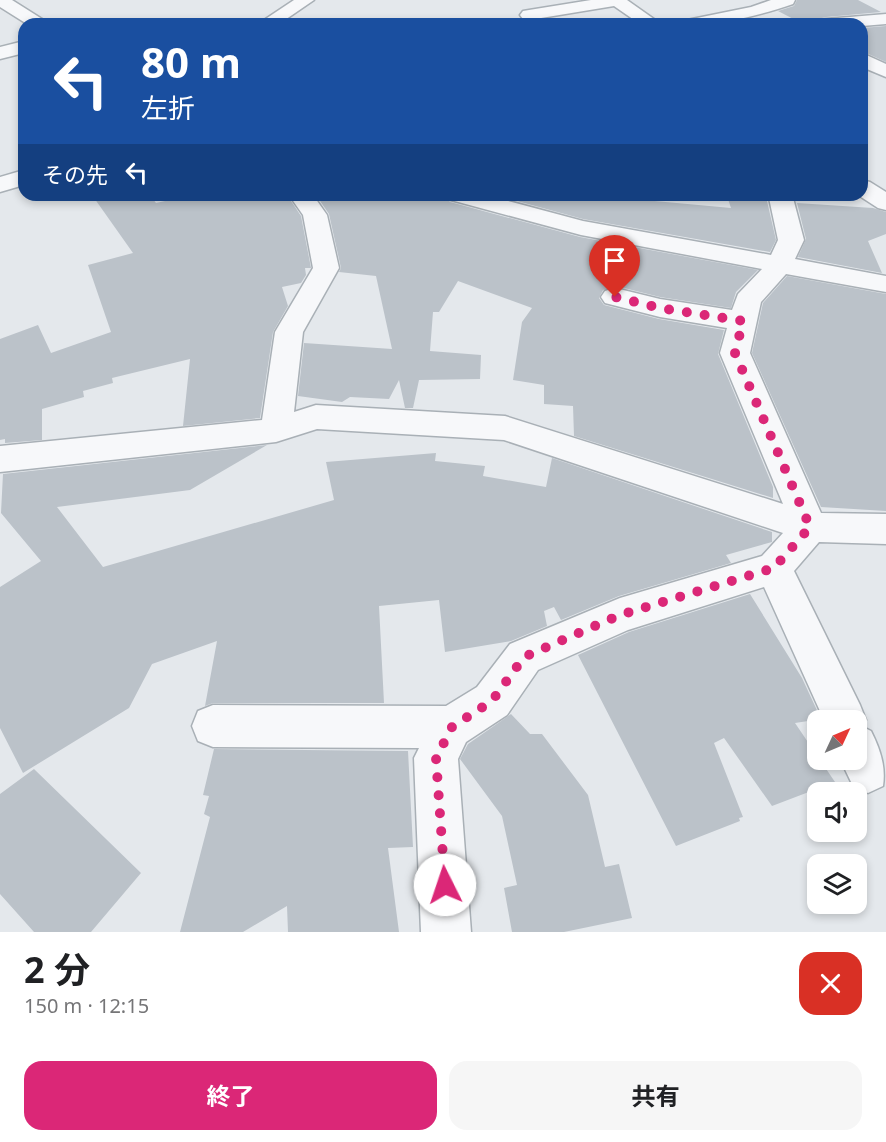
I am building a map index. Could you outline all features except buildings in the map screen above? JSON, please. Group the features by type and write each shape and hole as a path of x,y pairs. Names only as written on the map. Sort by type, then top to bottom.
{"street":[{"path":"1,0 29,18"},
{"path":"277,18 306,0"},
{"path":"524,13 616,0 643,18"},
{"path":"721,18 788,0"},
{"path":"715,5 730,16"},
{"path":"868,19 886,19"},
{"path":"868,62 886,71"},
{"path":"868,174 886,175"},
{"path":"0,185 18,179"},
{"path":"868,191 886,203"},
{"path":"276,430 289,332 326,268 315,215 305,201"},
{"path":"481,201 581,228 886,284"},
{"path":"782,201 791,240 779,266 748,300 735,353 810,527"},
{"path":"615,297 660,308 743,321"},
{"path":"0,459 276,430 316,417 505,428 810,527 886,529"},
{"path":"446,932 436,758 452,727 492,701 524,657 620,615 774,568 810,527"},
{"path":"774,568 840,710"},
{"path":"213,726 452,727"}],"route":[{"path":"445,885 436,758 452,727 492,701 524,657 620,615 774,568 810,527 735,353 743,321 660,308 615,297"}]}
